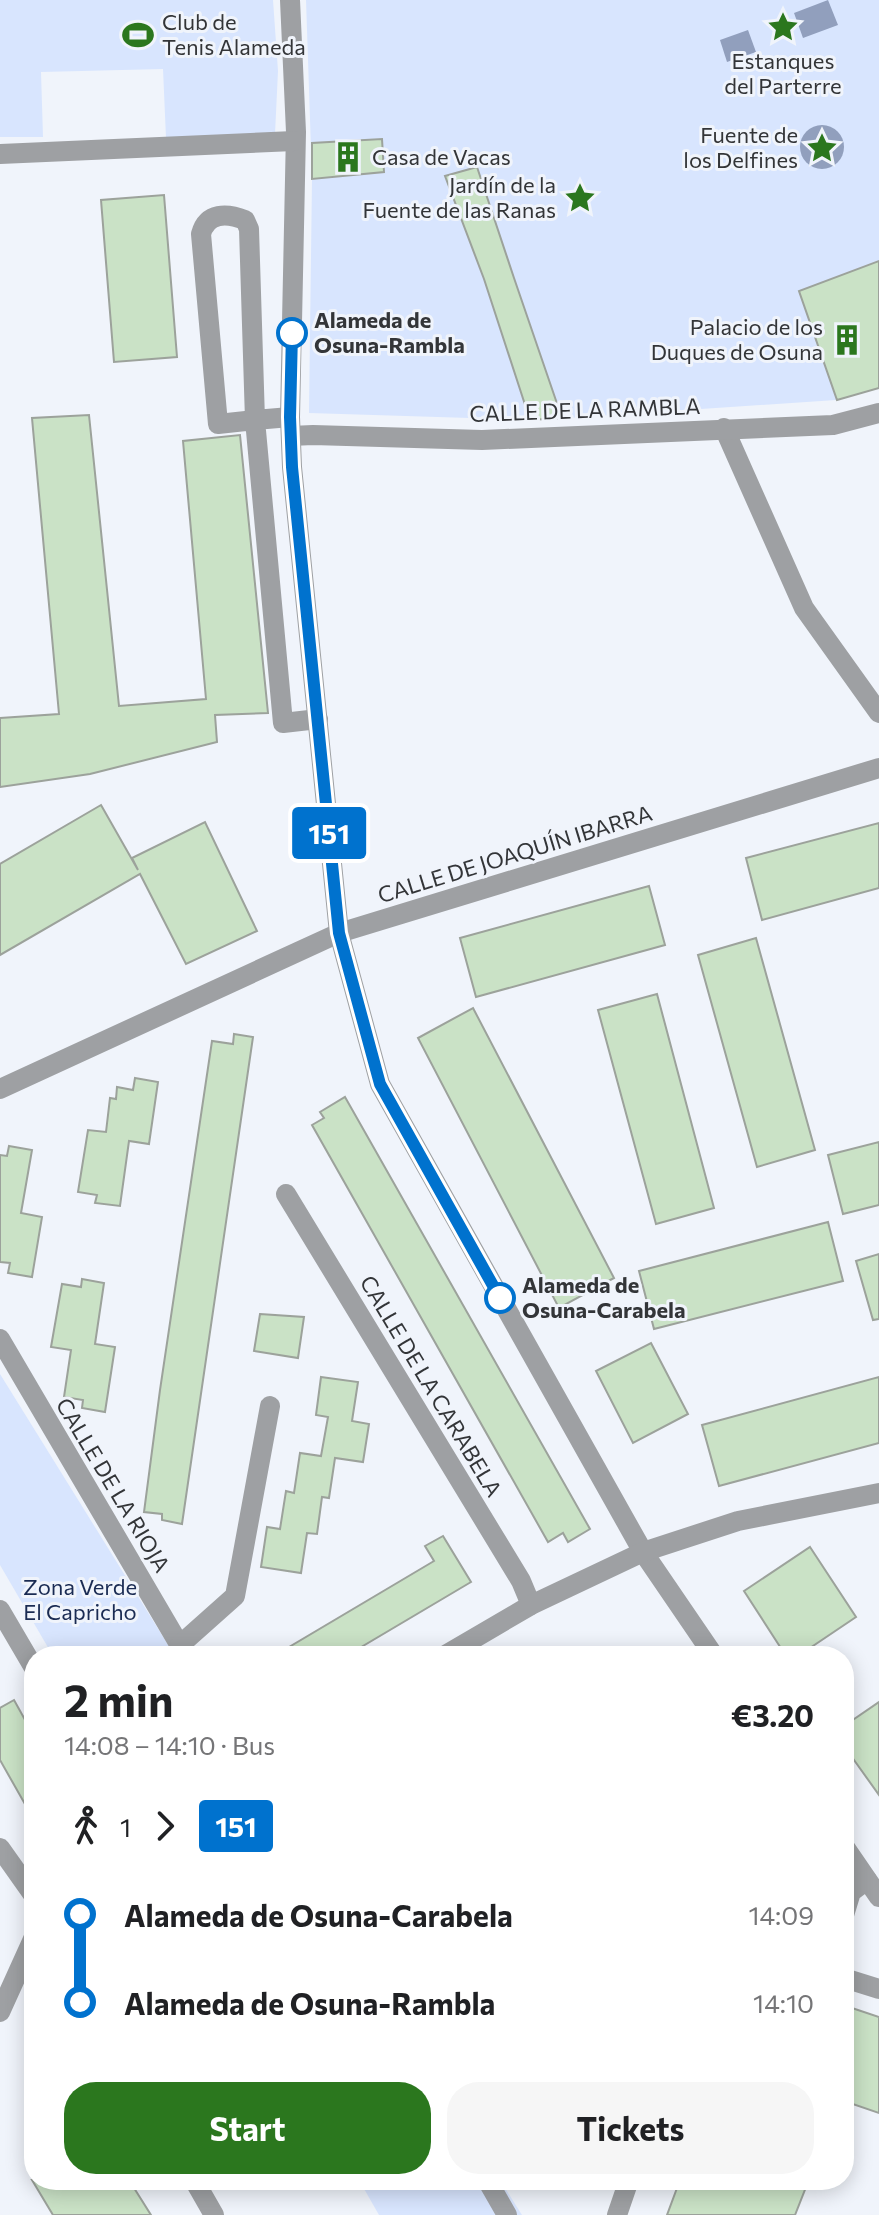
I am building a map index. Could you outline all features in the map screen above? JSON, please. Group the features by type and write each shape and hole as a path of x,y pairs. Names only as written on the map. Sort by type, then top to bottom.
{"street":[{"path":"290,0 294,141 290,427 339,933 380,1084 643,1552 707,1646"},
{"path":"0,154 294,141"},
{"name":"CALLE DE LA RAMBLA","path":"255,420 249,229 245,220 234,216 211,217 204,222 201,234 218,424 255,420 313,435 482,440 833,425 879,413"},
{"path":"255,420 283,723 318,719"},
{"path":"724,428 804,608 879,713"},
{"name":"CALLE DE JOAQUÍN IBARRA","path":"0,1089 339,933 879,768"},
{"name":"CALLE DE LA CARABELA","path":"286,1194 521,1581 531,1605"},
{"name":"CALLE DE LA RIOJA","path":"0,1339 181,1646"},
{"path":"187,1646 235,1596 270,1406"},
{"path":"461,1646 531,1605 643,1552 738,1521 879,1493"},
{"path":"0,1610 24,1651"},
{"path":"0,1848 24,1882"},
{"path":"854,1861 873,1889"},
{"path":"0,2012 24,1959"},
{"path":"854,1981 879,1989"},
{"path":"200,2190 214,2215"},
{"path":"493,2190 507,2215"},
{"path":"617,2215 626,2190"}],"green space":[{"name":"Club de Tenis Alameda","path":"0,0 273,0 278,71 275,134 166,138 163,69 41,72 43,137 0,137"},
{"path":"306,0 879,0 879,388 836,400 538,420 309,413 312,179"},
{"name":"Zona Verde El Capricho","path":"0,1374 169,1646 47,1646 0,1565"},
{"path":"365,2190 506,2190 522,2215 379,2215"}],"shaded area":[{"path":"828,0 838,25 803,38 794,13"},
{"path":"748,30 756,52 727,62 720,40"},
{"name":"Fuente de los Delfines","path":"822,125 837,132 844,147 837,162 822,169 807,162 800,147 807,132"}],"building":[{"name":"Casa de Vacas","path":"382,139 384,172 312,179 312,143"},
{"path":"477,167 562,418 530,420 484,279 445,176"},
{"path":"164,195 177,357 114,362 101,200"},
{"name":"Palacio de los Duques de Osuna","path":"879,261 879,388 837,400 799,291"},
{"path":"89,415 119,706 206,699 183,441 240,435 268,713 215,715 217,742 90,774 0,787 0,718 59,714 32,418"},
{"path":"101,805 138,870 132,858 205,822 257,931 186,964 140,874 0,955 0,864"},
{"path":"879,823 879,888 762,920 746,858"},
{"path":"649,886 665,945 476,997 460,938"},
{"path":"756,938 815,1150 757,1167 698,955"},
{"path":"657,994 714,1208 656,1224 598,1010"},
{"path":"473,1008 614,1278 559,1308 418,1038"},
{"path":"234,1034 253,1037 182,1524 162,1520 162,1514 144,1512 212,1041 233,1044"},
{"path":"135,1078 158,1082 149,1144 129,1141 120,1206 95,1203 97,1195 78,1192 88,1130 106,1132 110,1098 116,1099 117,1087 133,1090"},
{"path":"345,1097 590,1529 568,1542 563,1533 548,1542 312,1125 324,1118 320,1112"},
{"path":"879,1142 879,1205 843,1214 828,1155"},
{"path":"9,1146 32,1150 21,1213 42,1217 32,1277 8,1273 10,1263 0,1262 0,1155 7,1156"},
{"path":"828,1222 843,1281 654,1329 639,1271"},
{"path":"879,1254 879,1319 873,1320 856,1261"},
{"path":"82,1279 104,1283 95,1344 115,1347 105,1412 82,1408 83,1400 64,1397 71,1350 51,1347 62,1284 81,1287"},
{"path":"260,1314 304,1317 298,1358 254,1351"},
{"path":"651,1343 688,1414 633,1443 596,1371"},
{"path":"321,1377 358,1382 352,1421 369,1424 363,1462 335,1458 329,1498 322,1497 317,1534 307,1533 301,1573 261,1567 267,1527 280,1529 286,1491 294,1493 300,1453 321,1456 328,1417 316,1415"},
{"path":"879,1377 879,1443 719,1486 702,1425"},
{"path":"443,1536 471,1582 363,1646 291,1646 434,1561 425,1546"},
{"path":"810,1547 856,1617 813,1646 780,1646 744,1591"},
{"path":"14,1700 24,1718 24,1802 0,1760 0,1708"},
{"path":"879,1702 879,1795 854,1760 854,1719"},
{"path":"854,2009 879,2017 879,2113 854,2104"},
{"path":"38,2190 135,2190 151,2215 53,2215"},
{"path":"676,2190 805,2190 795,2215 667,2215"}],"bus line":[{"name":"151","path":"292,333 292,467 339,933 380,1084 500,1298"}],"place":[{"name":"Estanques del Parterre","path":"783,27"},
{"name":"Club de Tenis Alameda","path":"138,35"},
{"name":"Fuente de los Delfines","path":"822,148"},
{"name":"Casa de Vacas","path":"348,157"},
{"name":"Jardín de la Fuente de las Ranas","path":"580,198"},
{"name":"Alameda de Osuna-Rambla","path":"292,333"},
{"name":"Palacio de los Duques de Osuna","path":"847,340"},
{"name":"Alameda de Osuna-Carabela","path":"500,1298"}]}
